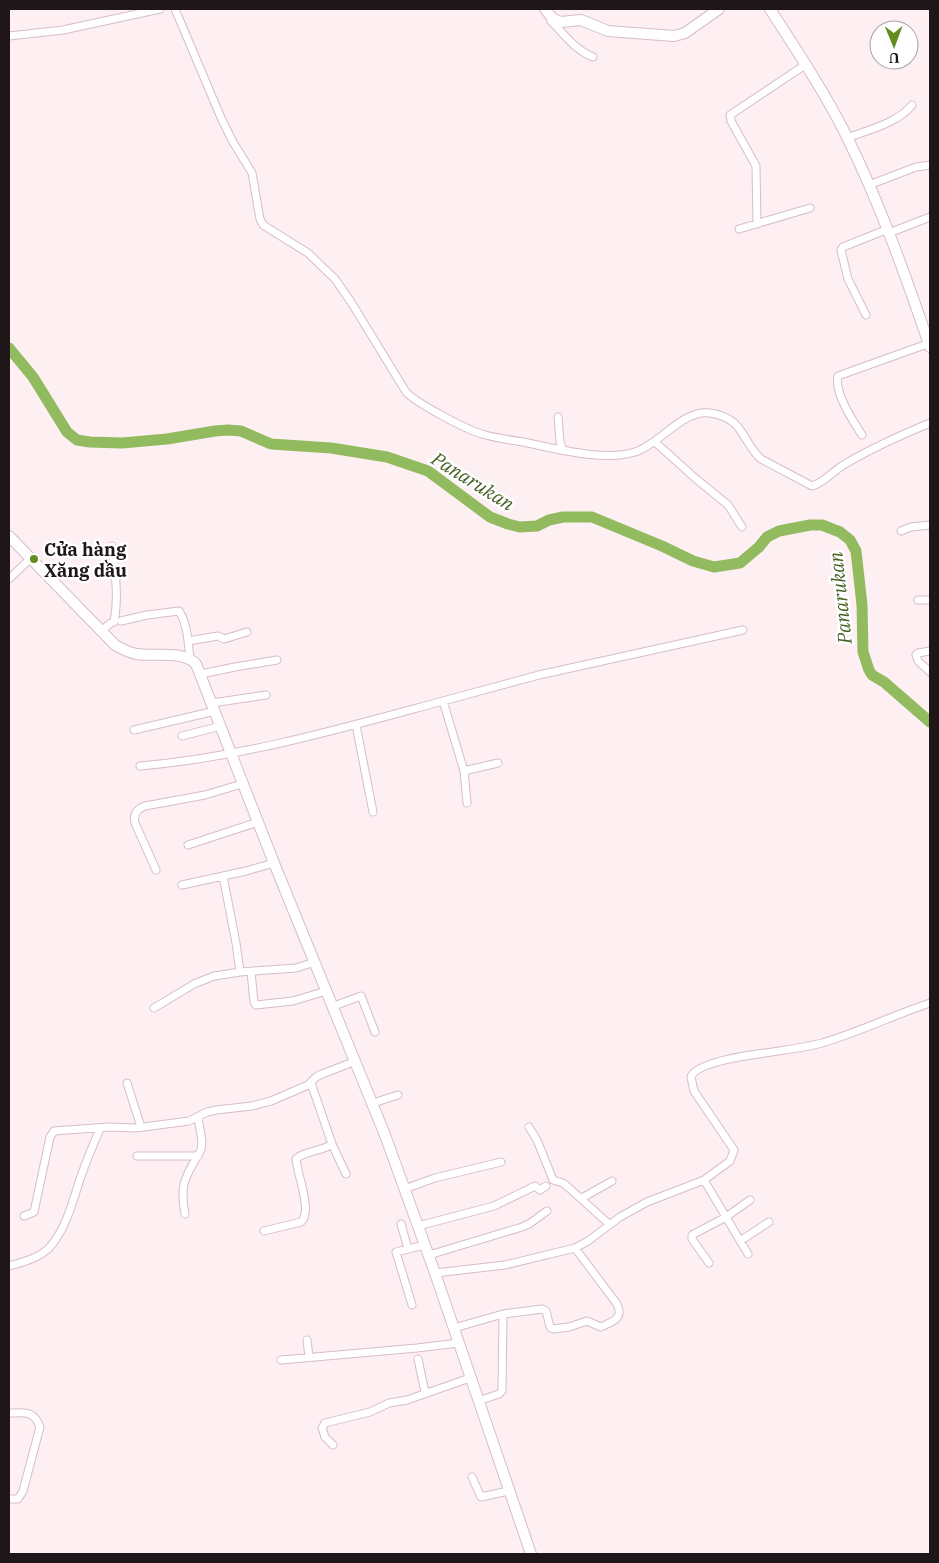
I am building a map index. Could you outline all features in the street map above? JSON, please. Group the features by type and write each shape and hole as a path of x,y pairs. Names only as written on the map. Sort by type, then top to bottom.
{"street":[{"path":"9,36 59,30 160,9"},
{"path":"175,9 222,120 252,173 262,222 266,228 308,254 335,279 352,302 409,395 418,401 482,434 562,450 603,455 619,455 638,451 655,442 681,422 694,415 704,412 716,414 724,416 736,424 761,459 810,486 813,486 842,465 930,423"},
{"path":"545,9 553,19 561,22 581,20 608,31 677,36 688,32 719,9"},
{"path":"770,9 829,104 847,138 889,231 930,345 838,376 844,403 862,436"},
{"path":"553,19 551,21 581,52 593,57"},
{"path":"757,224 756,166 731,121 730,115 805,65"},
{"path":"847,138 894,119 905,113 912,105"},
{"path":"869,185 916,167 930,166"},
{"path":"739,229 810,208"},
{"path":"866,316 848,279 841,250 843,247 930,217"},
{"path":"558,416 562,450"},
{"path":"655,442 695,478 728,504 742,527"},
{"path":"901,531 911,527 930,525"},
{"path":"9,536 115,645 131,653 179,656 190,659 201,674 242,784 373,1103 427,1250 530,1554"},
{"path":"100,631 114,622 116,615 112,546"},
{"path":"9,578 31,558"},
{"path":"918,600 930,600"},
{"path":"121,622 147,615 178,611 183,620 190,659"},
{"path":"140,766 194,760 356,725 539,674 743,630"},
{"path":"188,641 218,636 224,639 247,632"},
{"path":"930,651 918,653 916,656 918,661 930,672"},
{"path":"201,674 235,666 277,660"},
{"path":"134,730 214,707 266,695"},
{"path":"442,701 464,772 467,803"},
{"path":"356,725 373,812"},
{"path":"182,736 221,726"},
{"path":"464,772 498,763"},
{"path":"156,870 134,822 134,815 137,811 145,806 206,795 242,784"},
{"path":"188,845 258,822"},
{"path":"182,885 274,862"},
{"path":"223,876 240,972"},
{"path":"154,1008 203,980 219,974 296,968 315,962"},
{"path":"251,972 254,1002 256,1004 293,1002 326,991"},
{"path":"334,1006 361,996 375,1032"},
{"path":"435,1273 505,1266 575,1248 588,1241 609,1224 647,1202 704,1180 730,1162 734,1150 694,1091 692,1073 709,1065 737,1057 821,1043 894,1015 930,1004"},
{"path":"24,1216 34,1212 52,1133 61,1130 142,1127 189,1121 207,1112 263,1104 299,1090 316,1076 356,1061"},
{"path":"311,1082 332,1144 346,1174"},
{"path":"127,1084 142,1127"},
{"path":"373,1103 398,1095"},
{"path":"185,1214 182,1197 184,1182 201,1150 202,1141 198,1118"},
{"path":"529,1127 537,1140 553,1180 563,1184 582,1198 609,1224"},
{"path":"9,1266 39,1256 48,1249 54,1240 73,1203 100,1128"},
{"path":"264,1231 301,1222 304,1219 306,1215 296,1159 301,1155 332,1144"},
{"path":"137,1156 198,1156"},
{"path":"404,1189 435,1178 502,1162"},
{"path":"704,1180 748,1254"},
{"path":"582,1198 612,1181"},
{"path":"418,1226 483,1210 535,1186 540,1190 546,1186"},
{"path":"709,1263 692,1236 726,1217 750,1200"},
{"path":"412,1305 396,1254 397,1251 408,1249 427,1250 522,1227 546,1211"},
{"path":"740,1241 769,1222"},
{"path":"401,1224 408,1249"},
{"path":"454,1328 503,1314 544,1309 550,1327 555,1329 586,1321 601,1327 619,1317 620,1313 617,1304 575,1248"},
{"path":"478,1401 499,1394 502,1391 503,1314"},
{"path":"307,1340 308,1357"},
{"path":"281,1360 459,1343"},
{"path":"418,1359 425,1392"},
{"path":"333,1446 325,1437 322,1428 325,1423 370,1412 389,1403 407,1400 425,1392 470,1378"},
{"path":"9,1413 31,1414 37,1419 40,1427 23,1491 18,1499 9,1499"},
{"path":"472,1477 481,1497 508,1491"}],"waterway":[{"name":"Panarukan","path":"9,348 33,377 67,432 77,440 122,443 167,439 228,430 241,431 271,444 331,448 387,457 428,471 490,517 508,524 520,527 537,526 549,520 563,517 592,517 693,561 714,567 740,563 759,547 767,537 779,531 810,525 822,525 840,532 850,540 856,551 862,605 863,652 869,670 872,675 884,682 930,722"}],"place":[{"name":"Cửa hàng Xăng dầu","path":"34,559"}]}
